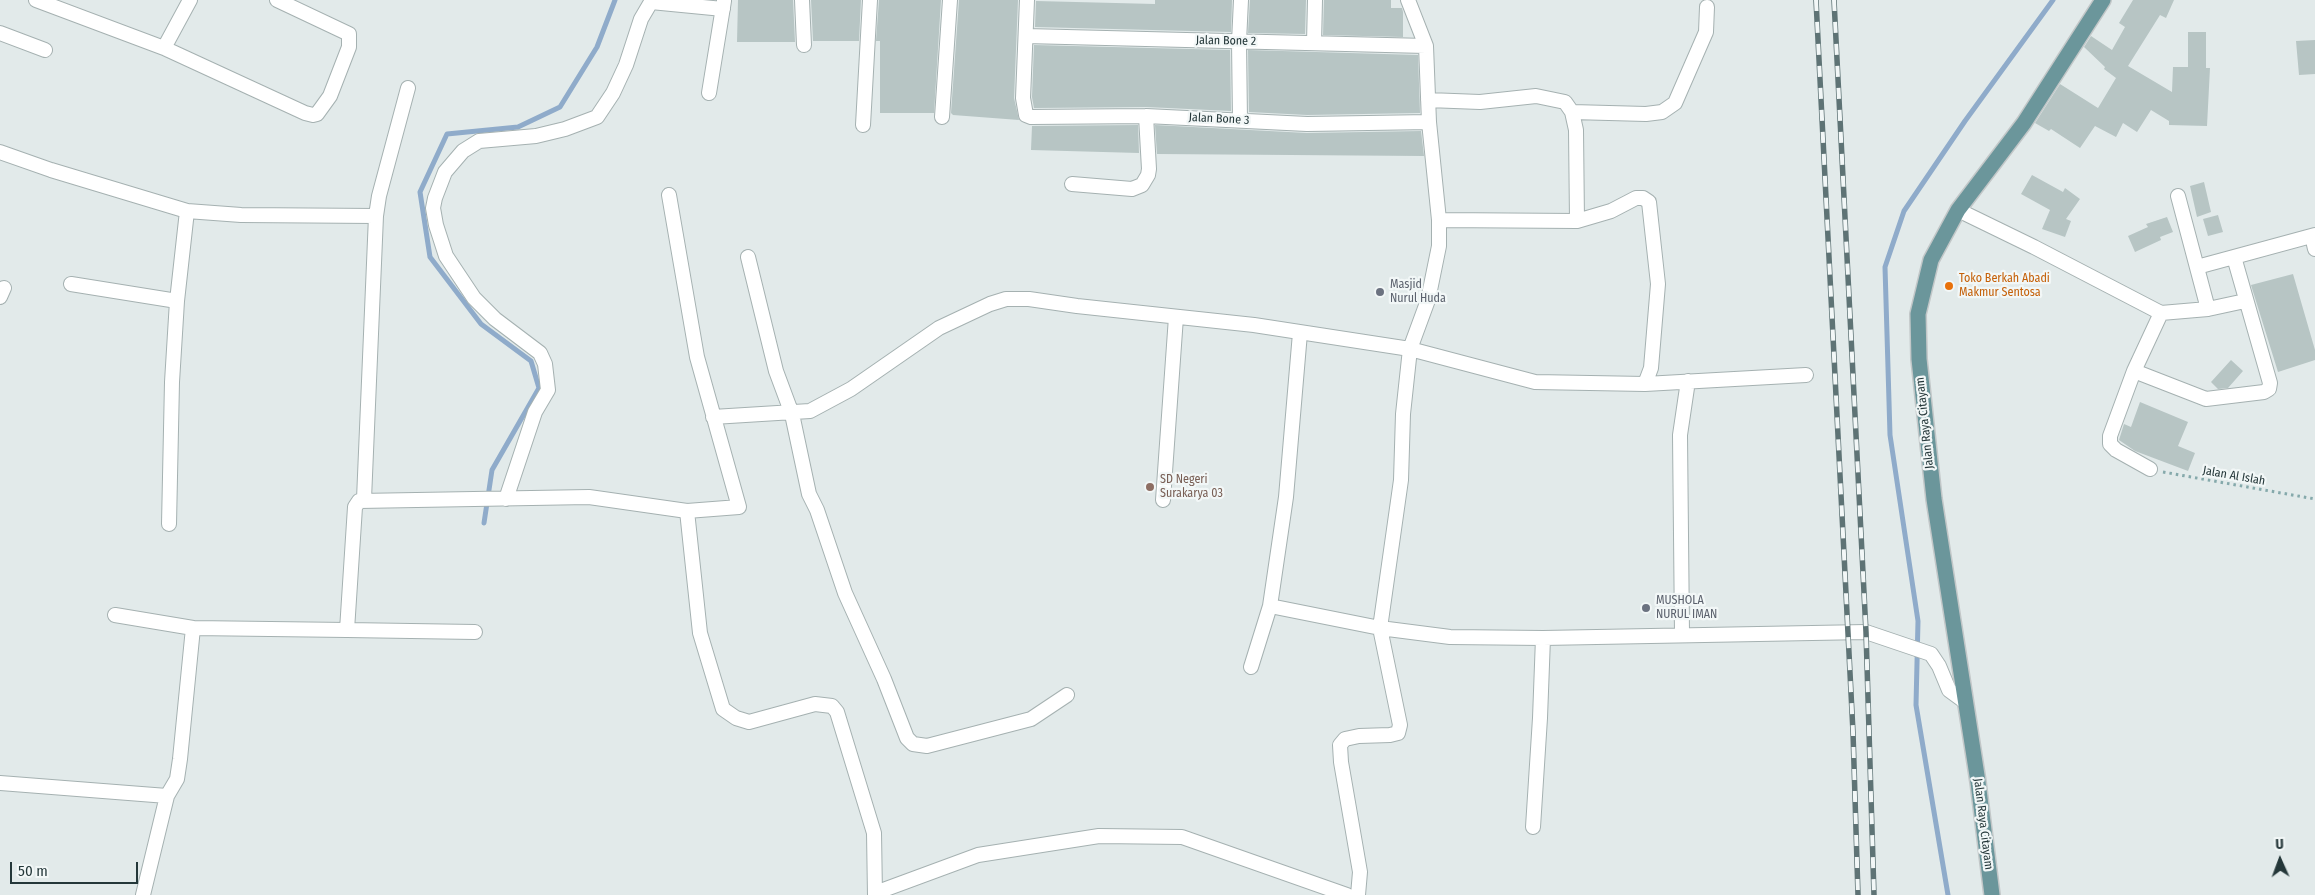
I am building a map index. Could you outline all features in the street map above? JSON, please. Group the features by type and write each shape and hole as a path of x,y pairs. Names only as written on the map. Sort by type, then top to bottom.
{"main road":[{"name":"Jalan Raya Citayam","path":"1992,895 1978,782 1934,499 1919,359 1918,314 1931,260 1958,210 2024,123 2103,0"}],"street":[{"path":"36,0 164,48 305,113 317,114 330,96 349,46 348,34 277,0"},
{"path":"164,48 190,0"},
{"path":"802,0 804,44"},
{"path":"863,125 870,0"},
{"path":"942,117 950,0"},
{"path":"1026,36 1027,0"},
{"path":"1240,120 1239,42 1241,0"},
{"path":"1314,43 1315,0"},
{"path":"1358,895 1360,872 1340,762 1340,745 1345,740 1359,736 1398,733 1400,725 1380,628 1400,480 1403,414 1410,349 1428,300 1439,246 1439,220 1429,122 1426,46 1408,0"},
{"path":"506,499 534,412 548,390 545,364 540,353 495,319 474,298 446,256 436,225 433,208 445,172 463,151 479,141 536,136 565,129 597,116 613,93 626,65 641,18 651,2 724,4 709,93"},
{"path":"1572,112 1646,114 1662,112 1675,103 1706,32 1707,7"},
{"path":"0,33 45,50"},
{"name":"Jalan Bone 2","path":"1026,36 1426,46"},
{"name":"Jalan Bone 3","path":"1026,36 1023,98 1026,115 1031,118 1146,116 1307,124 1429,122"},
{"path":"364,499 376,216 379,196 408,88"},
{"path":"1428,100 1480,102 1536,96 1558,99 1565,102 1572,112 1576,130 1577,221"},
{"path":"1072,184 1132,189 1142,184 1148,175 1149,169 1146,116"},
{"path":"0,152 51,170 187,210 241,215 376,216"},
{"path":"347,630 355,507 359,500 589,497 687,511 739,507 697,357 669,195"},
{"path":"2178,196 2208,309"},
{"path":"1439,220 1577,221 1611,211 1636,198 1643,198 1649,202 1658,284 1651,368 1646,384"},
{"path":"169,524 170,435 177,301 187,210"},
{"path":"1958,210 2043,251 2161,313 2208,309 2245,301"},
{"path":"2197,267 2314,240"},
{"path":"748,256 776,371 792,414 809,494 817,510 845,593 884,679 907,738 913,744 927,746 1031,719 1067,695"},
{"path":"2134,371 2206,399 2264,392 2269,389 2270,384 2234,257"},
{"path":"71,284 177,301"},
{"path":"713,417 792,414 810,411 824,404 939,328 990,304 1006,299 1029,299 1176,316 1410,349 1535,382 1646,384 1806,375"},
{"path":"2150,469 2116,450 2110,444 2110,436 2134,371 2161,313"},
{"path":"1163,500 1176,316"},
{"path":"1251,667 1270,606 1286,497 1300,333"},
{"path":"1682,634 1680,435 1688,381"},
{"path":"687,511 700,632 723,709 736,718 749,722 815,704 832,706 837,712 874,833 875,894 978,855 1099,836 1182,837 1347,895"},
{"path":"1270,606 1380,628 1450,637 1543,638 1866,632 1931,654 1939,666 1949,690 1964,701"},
{"path":"115,615 192,628 475,632"},
{"path":"143,895 167,796 177,779 192,628"},
{"path":"1533,827 1543,638"},
{"path":"0,784 167,796"}],"path":[{"name":"Jalan Al Islah","path":"2150,469 2315,499"}],"building":[{"path":"738,0 793,0 795,42 737,42"},
{"path":"811,0 861,0 859,41 813,41"},
{"path":"879,0 941,0 934,113 880,113 880,41 876,41"},
{"path":"959,0 1018,0 1014,98 1019,120 953,115 951,113"},
{"path":"1155,0 1232,0 1231,32 1035,27 1036,1 1155,4"},
{"path":"1250,0 1306,0 1305,34 1248,33"},
{"path":"1324,0 1391,0 1391,8 1402,8 1403,37 1323,35"},
{"path":"2133,0 2174,0 2166,18 2160,15 2128,66 2172,92 2173,67 2188,67 2188,32 2206,32 2206,68 2210,68 2207,126 2169,125 2169,121 2151,110 2137,132 2123,123 2116,137 2095,126 2080,148 2051,129 2049,131 2035,123 2060,84 2098,108 2116,78 2104,69 2105,67 2084,47 2091,36 2112,50 2125,27 2119,23"},
{"path":"2315,40 2315,74 2299,75 2296,41"},
{"path":"1034,45 1230,50 1231,111 1146,107 1034,108 1032,97"},
{"path":"1248,50 1418,55 1420,113 1307,115 1249,112"},
{"path":"1138,125 1139,153 1031,150 1032,126"},
{"path":"1155,125 1307,133 1421,131 1424,156 1157,154"},
{"path":"2032,175 2063,192 2065,188 2080,199 2066,219 2071,221 2065,237 2042,229 2050,210 2021,194"},
{"path":"2204,182 2211,212 2197,217 2190,186"},
{"path":"2218,215 2223,232 2208,236 2203,219"},
{"path":"2167,217 2173,232 2160,237 2161,240 2135,252 2128,236 2148,227 2146,224"},
{"path":"2293,274 2315,350 2315,360 2278,372 2251,285"},
{"path":"2231,360 2243,371 2228,388 2218,389 2211,382"},
{"path":"2140,402 2188,422 2178,446 2195,453 2188,471 2135,451 2119,440 2124,424 2131,427"}],"waterway":[{"path":"484,523 492,470 539,388 531,361 481,324 430,257 420,192 447,134 518,127 560,107 597,47 615,0"},
{"path":"1948,895 1916,705 1918,621 1890,435 1885,267 1904,211 1965,121 2053,0"}],"railway":[{"path":"1816,0 1853,732 1858,895"},
{"path":"1834,0 1866,632 1874,895"}],"place":[{"name":"Toko Berkah Abadi Makmur Sentosa","path":"1949,286"},
{"name":"Masjid Nurul Huda","path":"1380,292"},
{"name":"SD Negeri Surakarya 03","path":"1150,487"},
{"name":"MUSHOLA NURUL IMAN","path":"1646,608"}]}
